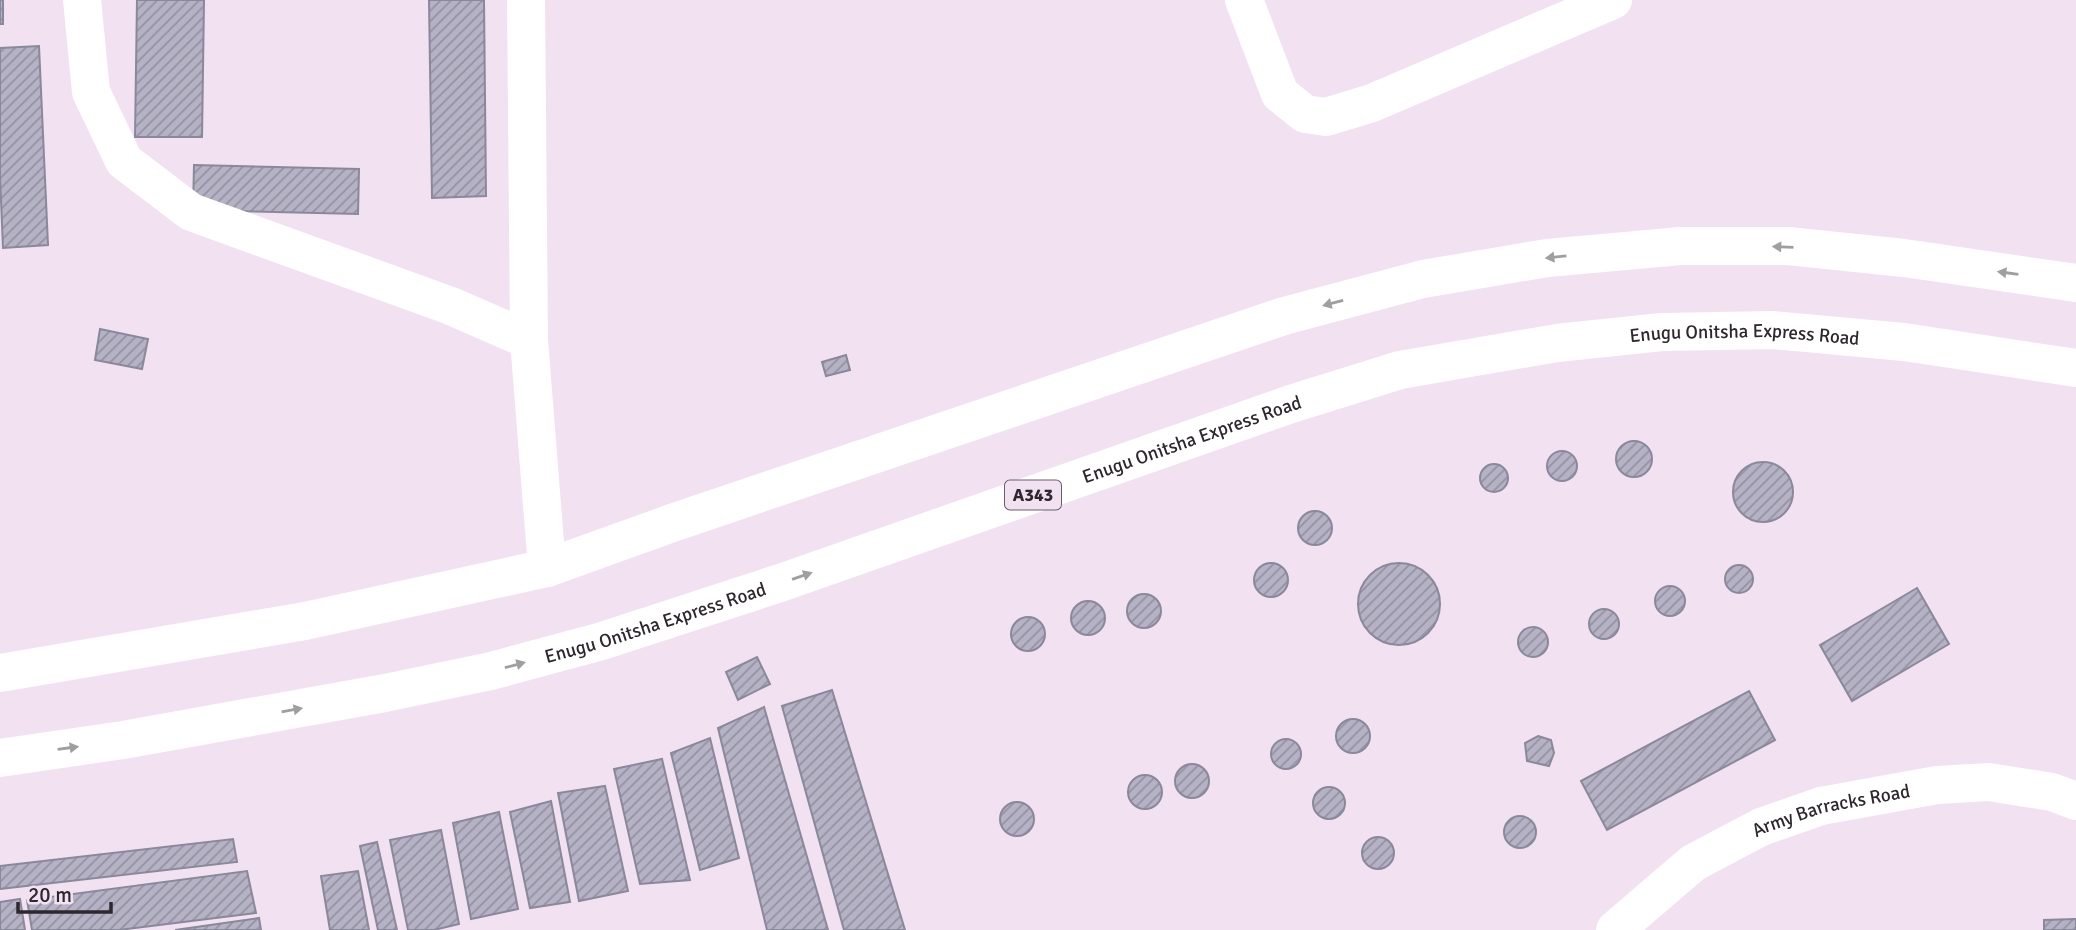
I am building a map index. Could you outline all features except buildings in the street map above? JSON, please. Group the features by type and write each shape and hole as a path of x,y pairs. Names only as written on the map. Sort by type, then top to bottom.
{"main road":[{"path":"82,0 91,92 124,160 166,193 191,212 451,306 529,340"},
{"path":"526,0 529,340 547,568"},
{"path":"1244,0 1280,94 1305,114 1326,117 1372,103 1613,0"},
{"path":"0,673 305,621 547,568 672,523 1284,316 1423,279 1547,258 1694,246 1788,246 1903,258 2076,283"},
{"name":"Enugu Onitsha Express Road","path":"0,758 123,740 385,693 491,671 602,641 783,582 1291,404 1400,370 1557,343 1662,332 1772,330 1904,342 2076,369"},
{"name":"Army Barracks Road","path":"1615,930 1693,863 1761,827 1821,806 1937,785 1989,782 2052,792 2076,801"}]}
